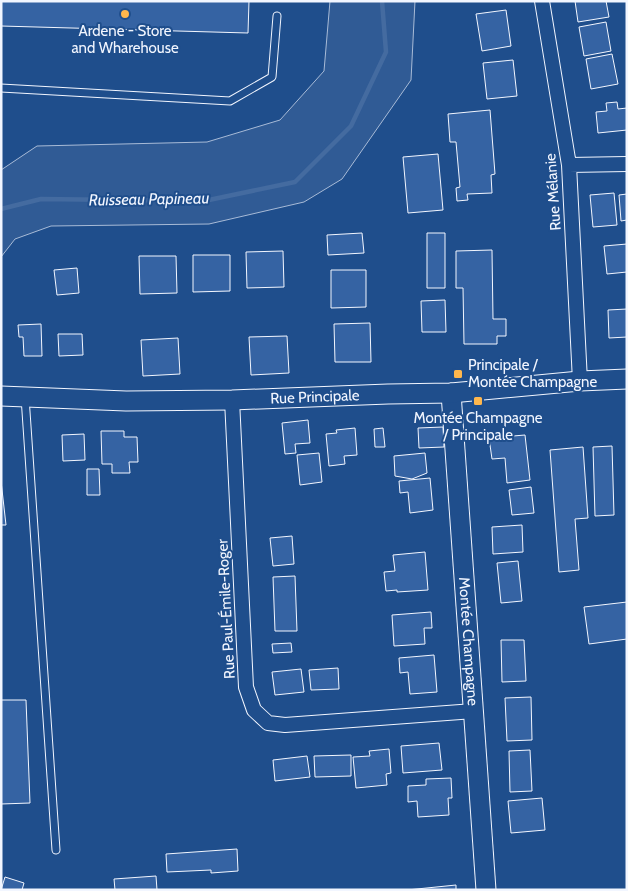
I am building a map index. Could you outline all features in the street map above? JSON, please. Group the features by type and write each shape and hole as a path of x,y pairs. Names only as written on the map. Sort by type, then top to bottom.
{"street":[{"name":"Rue Mélanie","path":"542,1 569,165 580,381"},
{"path":"569,165 627,164"},
{"name":"Rue Principale","path":"1,396 126,401 232,400 451,393 580,381 627,379"},
{"name":"Montée Champagne","path":"451,393 486,890"},
{"name":"Rue Paul-Émile-Roger","path":"232,400 246,687 254,710 268,723 285,725 474,711"}],"lane":[{"path":"1,88 230,101 272,77 277,16"},
{"path":"24,397 56,850"}],"shaded area":[{"path":"330,1 415,1 411,80 342,179 304,202 209,224 51,226 15,239 1,257 1,170 37,146 207,142 280,120 324,71"}],"building":[{"name":"Ardene - Store and Wharehouse","path":"1,1 249,1 248,33 1,26"},
{"path":"575,1 606,1 609,17 578,22"},
{"path":"506,10 511,46 482,51 476,14"},
{"path":"606,22 611,51 584,56 579,27"},
{"path":"612,54 618,84 591,89 586,59"},
{"path":"513,60 517,96 487,99 483,63"},
{"path":"617,102 618,109 627,108 627,130 598,133 596,112 607,111 606,103"},
{"path":"490,110 495,174 491,175 492,193 467,194 468,200 457,201 456,188 460,187 456,142 450,142 448,114"},
{"path":"438,154 443,210 408,213 403,157"},
{"path":"614,193 617,225 593,227 590,195"},
{"path":"627,194 627,220 621,221 619,195"},
{"path":"362,233 364,253 328,255 327,235"},
{"path":"427,233 445,233 445,288 427,288"},
{"path":"627,244 627,272 607,274 604,246"},
{"path":"492,250 493,319 506,319 506,336 497,336 497,344 464,344 463,288 456,288 456,251"},
{"path":"283,251 284,287 247,288 246,252"},
{"path":"193,255 230,255 230,291 193,292"},
{"path":"139,256 176,256 177,293 140,294"},
{"path":"77,268 79,293 57,295 54,270"},
{"path":"331,270 366,270 366,307 331,308"},
{"path":"445,300 446,332 422,332 421,301"},
{"path":"627,309 627,337 609,338 608,310"},
{"path":"370,323 371,362 335,362 334,324"},
{"path":"41,324 42,356 24,356 23,337 19,337 18,325"},
{"path":"58,334 82,334 83,355 59,356"},
{"path":"287,336 289,373 251,375 249,337"},
{"path":"178,338 180,374 143,376 141,340"},
{"path":"308,420 310,443 295,444 296,453 285,454 282,423"},
{"path":"443,427 444,447 419,448 418,428"},
{"path":"355,428 357,455 344,456 345,464 329,466 326,434 337,433 336,430"},
{"path":"383,428 385,447 375,447 374,429"},
{"path":"101,431 124,431 124,437 137,437 138,462 129,462 130,473 112,473 112,464 102,464"},
{"path":"84,434 85,460 63,461 62,435"},
{"path":"525,435 530,480 507,483 505,458 492,459 489,438"},
{"path":"612,446 614,515 595,516 593,447"},
{"path":"583,447 588,518 575,519 579,570 559,572 550,450"},
{"path":"319,453 322,482 300,485 297,455"},
{"path":"425,453 427,473 412,479 395,476 394,456"},
{"path":"87,469 99,469 100,495 87,495"},
{"path":"430,478 433,510 410,513 408,492 400,493 399,481"},
{"path":"1,481 6,525 1,525"},
{"path":"531,487 534,513 512,515 509,490"},
{"path":"522,525 523,552 493,554 492,527"},
{"path":"292,536 294,564 273,566 270,538"},
{"path":"425,552 428,590 386,591 384,572 395,571 393,555"},
{"path":"518,561 522,601 501,603 497,563"},
{"path":"295,576 297,631 275,631 273,577"},
{"path":"627,602 627,639 589,644 584,607"},
{"path":"431,612 432,628 424,628 425,644 394,646 392,615"},
{"path":"501,640 524,640 526,681 502,682"},
{"path":"291,643 292,652 273,653 272,644"},
{"path":"434,655 437,692 410,694 408,672 400,673 399,658"},
{"path":"338,668 339,689 311,690 309,670"},
{"path":"301,669 304,692 275,695 272,672"},
{"path":"531,697 532,740 507,741 505,698"},
{"path":"1,700 26,700 30,803 1,804"},
{"path":"439,743 442,770 403,773 401,746"},
{"path":"389,749 391,773 386,774 387,785 356,788 353,757 370,756 369,751"},
{"path":"530,750 532,791 510,792 509,751"},
{"path":"351,755 351,776 315,777 314,756"},
{"path":"307,756 310,777 275,781 273,760"},
{"path":"451,778 452,798 448,798 449,815 418,817 417,801 408,802 408,786 426,785 426,779"},
{"path":"542,798 545,830 511,833 508,801"},
{"path":"237,849 238,871 211,873 211,870 167,872 166,854"},
{"path":"156,876 157,890 115,890 114,879"},
{"path":"5,877 24,883 22,890 1,890"},
{"path":"456,885 456,890 407,890"}],"waterway":[{"name":"Ruisseau Papineau","path":"1,209 41,199 204,201 295,182 351,126 386,52 382,1"}],"place":[{"name":"Ardene - Store and Wharehouse","path":"125,14"},
{"name":"Principale / Montée Champagne","path":"458,374"},
{"name":"Montée Champagne / Principale","path":"478,401"}]}
